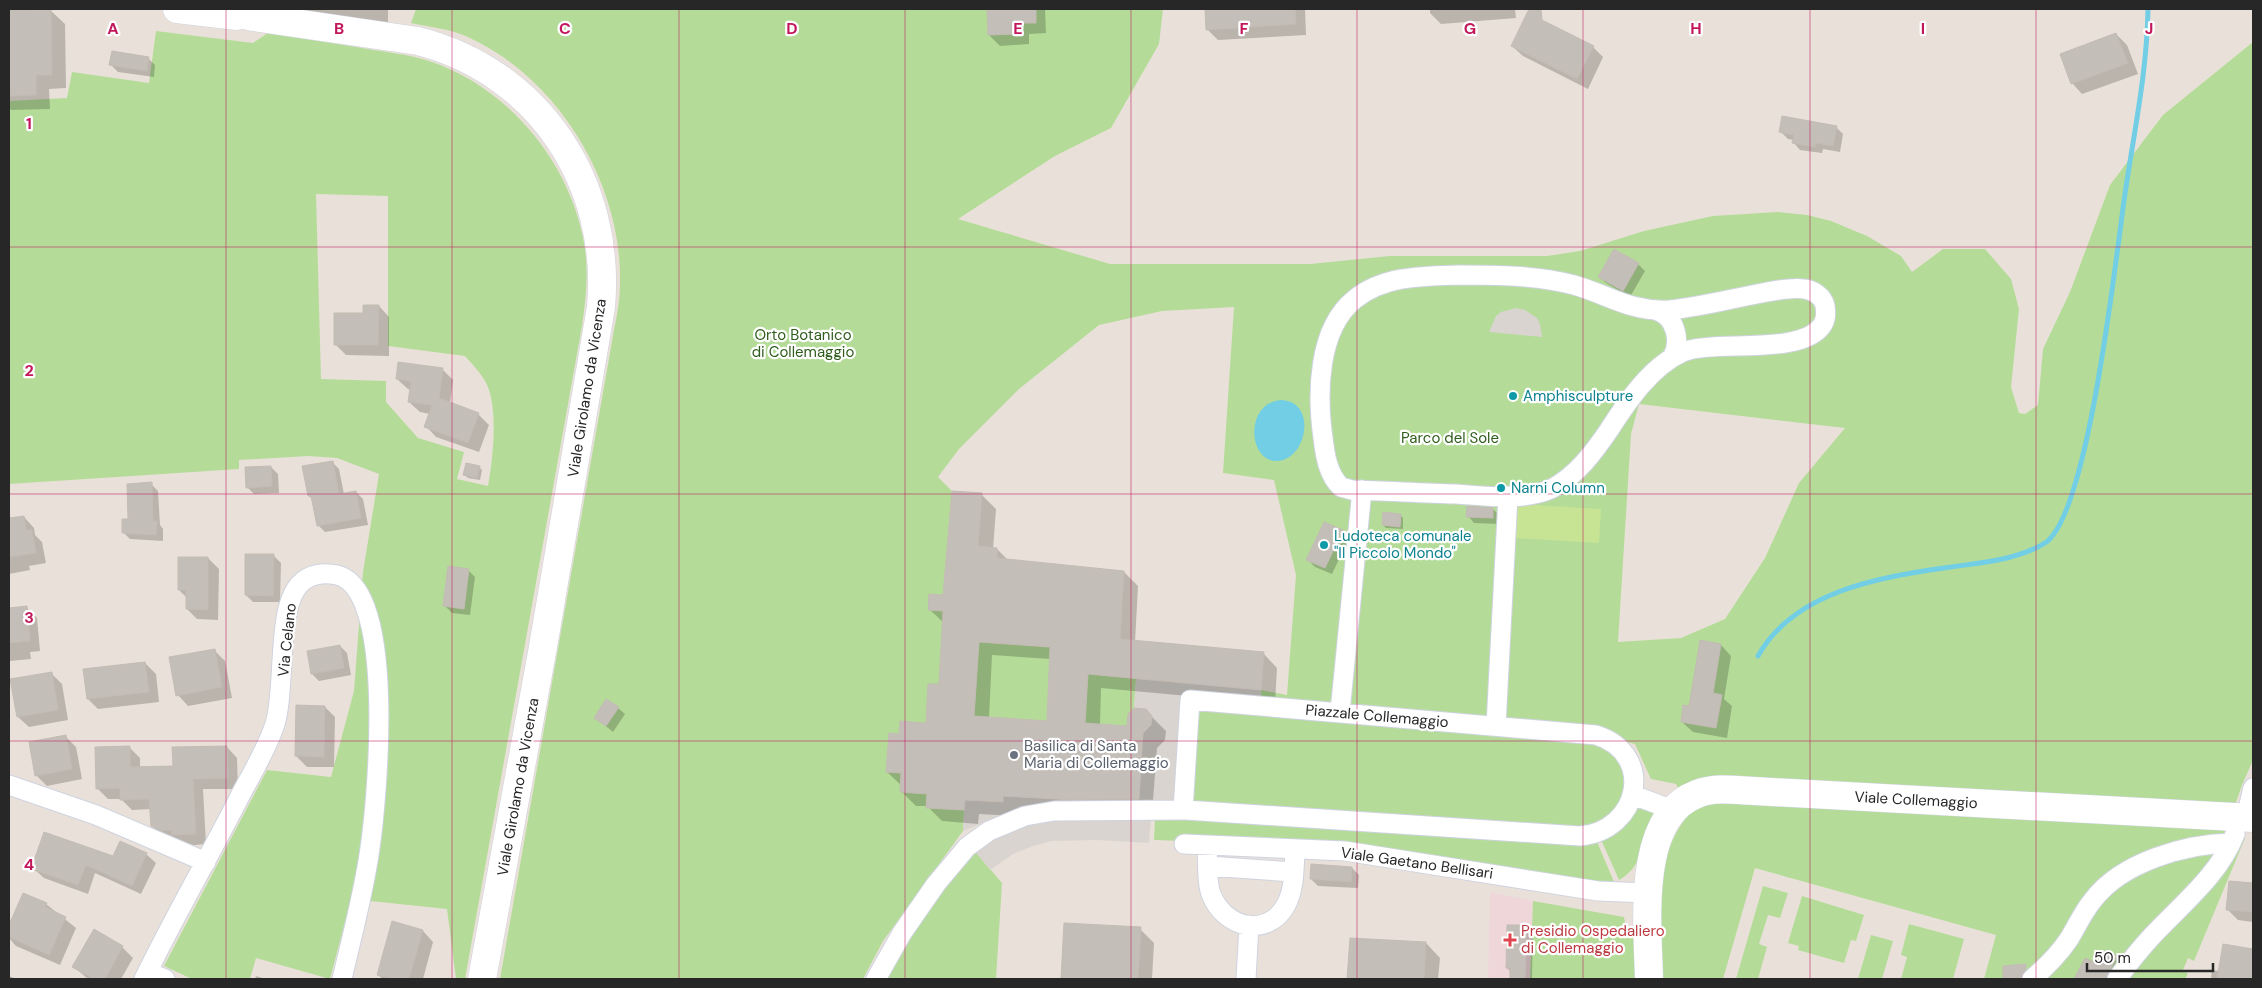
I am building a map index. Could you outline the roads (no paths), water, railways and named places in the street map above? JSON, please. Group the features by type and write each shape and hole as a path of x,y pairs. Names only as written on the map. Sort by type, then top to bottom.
{"main road":[{"name":"Viale Girolamo da Vicenza","path":"184,9 254,17 418,41 457,53 490,70 525,99 560,142 584,186 595,219 602,262 601,307 550,608 482,979"},
{"name":"Viale Girolamo da Vicenza","path":"220,9 254,17"},
{"name":"Viale Collemaggio","path":"1649,979 1648,893 1656,843 1662,826 1673,810 1693,795 1719,790 2246,817"}],"street":[{"path":"1678,347 1759,346 1804,338 1823,325 1826,314 1823,301 1819,296 1804,289 1779,290 1692,307 1654,310 1630,307 1577,286 1525,276 1456,275 1411,278 1380,285 1364,293 1343,311 1333,330 1321,371 1319,397 1324,445 1332,475 1341,487 1362,490 1508,496 1531,495 1555,487 1570,477 1589,457 1632,398 1678,347 1679,322 1685,312 1692,307"},
{"path":"1654,310 1662,313 1669,320 1678,347"},
{"path":"1340,712 1362,490"},
{"path":"1496,726 1508,496"},
{"name":"Via Celano","path":"152,977 206,862 274,727 282,695 286,620 293,593 301,582 326,573 341,576 357,589 367,613 376,651 379,688 378,752 370,846 364,883 342,979"},
{"name":"Piazzale Collemaggio","path":"1183,810 1190,700 1496,726 1603,738 1615,745 1626,758 1634,781 1633,795"},
{"path":"9,785 96,815 206,862"},
{"path":"2117,979 2148,940 2197,889 2217,864 2231,843 2237,828 2246,817 2253,788"},
{"path":"876,979 902,933 954,861 978,838 1018,819 1044,812 1183,810 1580,836 1596,834 1609,828 1622,816 1633,795 1673,810"},
{"path":"2032,978 2060,952 2092,901 2111,882 2135,868 2176,851 2198,846 2231,843"},
{"name":"Viale Gaetano Bellisari","path":"1184,844 1295,848 1358,853 1598,891 1648,893"},
{"path":"1208,845 1210,891 1217,906 1232,921 1249,925 1271,920 1283,910 1291,894 1295,848"},
{"path":"1208,866 1294,872"},
{"path":"1246,979 1249,925"}],"water":[{"path":"1281,400 1292,403 1300,410 1304,419 1304,430 1296,451 1288,458 1277,461 1267,459 1260,452 1254,432 1256,421 1261,411 1269,404"}],"waterway":[{"path":"1758,656 1773,634 1792,617 1815,603 1839,592 1865,583 1892,577 2009,558 2045,543 2061,522 2075,485 2098,380 2143,79 2148,9"}],"place":[{"name":"Amphisculpture","path":"1513,396"},
{"name":"Narni Column","path":"1501,488"},
{"name":"Ludoteca comunale \"Il Piccolo Mondo\"","path":"1324,545"},
{"name":"Basilica di Santa Maria di Collemaggio","path":"1014,755"},
{"name":"Presidio Ospedaliero di Collemaggio","path":"1510,940"}],"park label":[{"name":"Orto Botanico di Collemaggio","path":"803,344"},
{"name":"Parco del Sole","path":"1450,438"}]}
